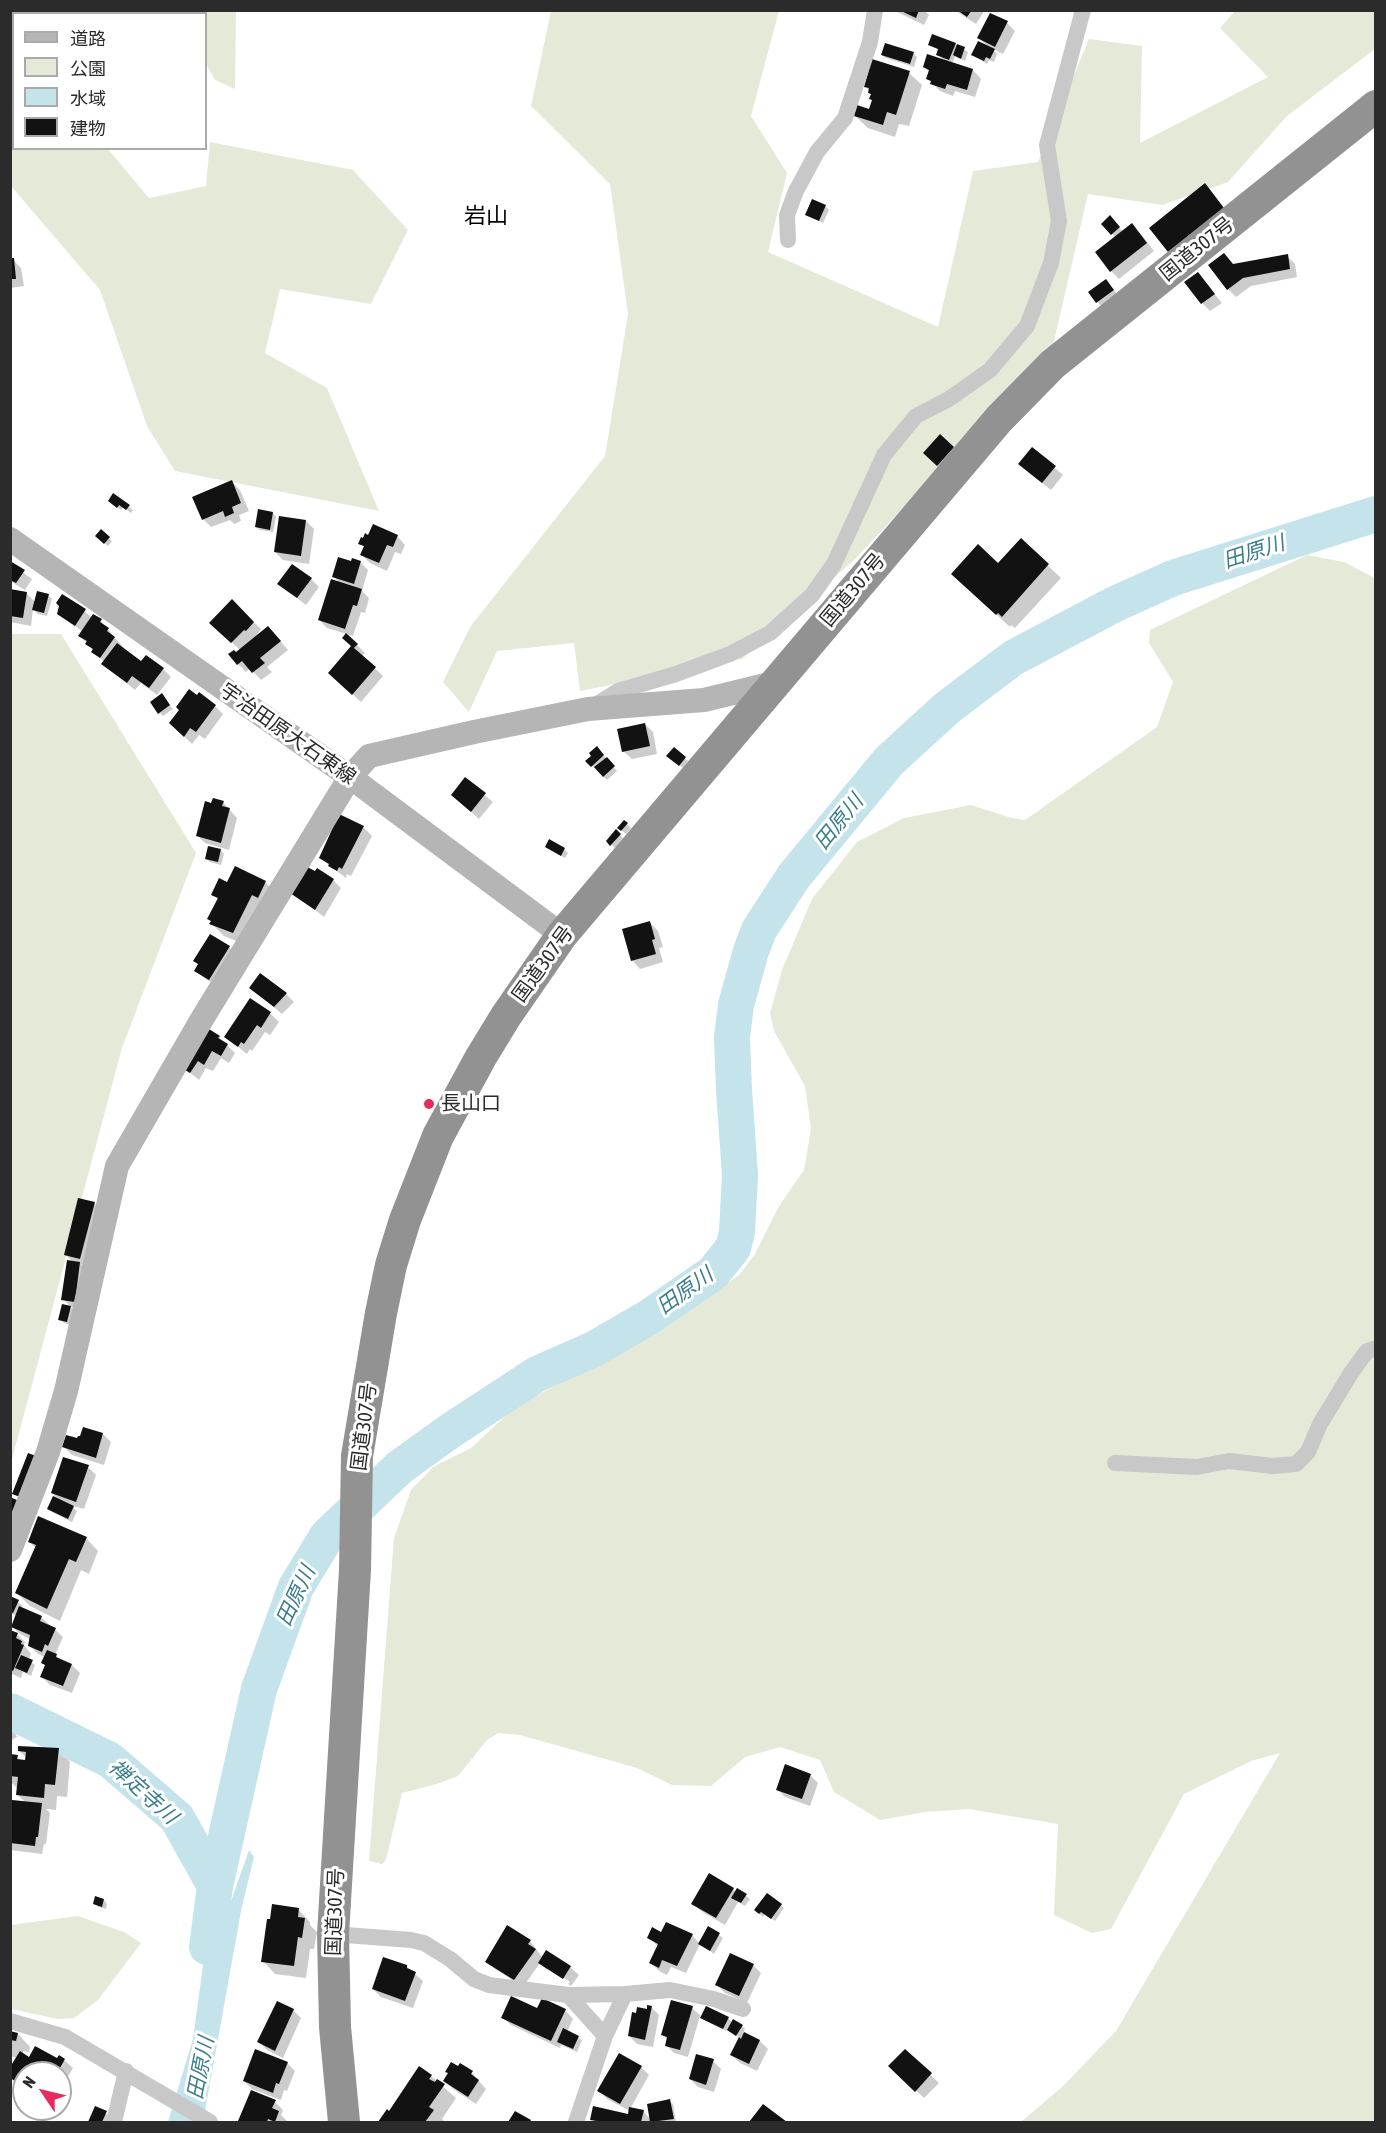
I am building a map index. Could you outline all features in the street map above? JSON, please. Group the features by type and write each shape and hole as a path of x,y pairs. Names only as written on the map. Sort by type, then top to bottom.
{"highway":[{"name":"国道307号","path":"344,2122 335,2027 333,1934 355,1570 357,1456 383,1303 405,1220 438,1136 506,1016 562,935 999,419 1053,364 1376,106"}],"street":[{"path":"788,240 787,216 796,191 817,152 845,118 870,42 875,10"},
{"path":"588,709 618,691 676,674 730,654 770,633 812,596 834,564 884,455 916,416 949,399 990,370 1027,326 1051,263 1059,221 1047,145 1083,10"},
{"name":"宇治田原大石東線","path":"10,539 350,777 562,935"},
{"path":"10,1550 48,1452 66,1391 117,1166 196,1029 350,777 369,756 588,709 704,700 774,683"},
{"path":"1114,1463 1197,1467 1229,1461 1273,1467 1296,1464 1308,1452 1320,1424 1366,1351 1376,1348"},
{"path":"333,1934 424,1943 450,1959 474,1979 489,1985 568,1995 670,1990 714,1999 743,2009"},
{"path":"576,2122 605,2036 625,1994"},
{"path":"568,1995 605,2036"},
{"path":"10,2021 66,2037 210,2122"},
{"path":"114,2122 129,2073"}],"green space":[{"path":"10,11 99,11 12,12 12,150 109,150 149,198 206,186 210,142 353,170 408,230 371,304 280,289 265,353 327,388 379,511 175,471 147,426 100,290 11,186"},
{"path":"146,11 236,11 235,89 215,80 207,66 207,12"},
{"path":"551,11 779,11 751,116 787,173 768,252 938,327 973,171 1038,162 1089,39 1142,46 1140,143 1268,77 1220,28 1235,11 1375,11 1375,49 1287,116 1228,182 1162,205 1088,194 1052,350 855,559 742,659 580,691 574,643 497,651 469,712 443,682 470,627 605,456 628,314 610,184 531,106"},
{"path":"1307,555 1344,562 1373,577 1376,583 1375,2122 1021,2122 1063,2086 1116,2031 1280,1753 1251,1761 1184,1794 1111,1929 1092,1933 1054,1915 1058,1824 969,1809 925,1812 880,1820 834,1792 820,1760 780,1747 745,1757 711,1786 672,1785 637,1768 520,1735 498,1733 487,1740 458,1776 402,1793 386,1860 382,1864 369,1861 394,1538 411,1490 433,1467 471,1448 515,1407 662,1329 739,1275 755,1254 779,1206 804,1170 811,1129 805,1086 774,1031 770,1013 782,970 812,899 857,842 904,818 971,805 1025,820 1157,727 1173,682 1149,643 1150,630"},
{"path":"11,634 61,634 196,853 122,1048 11,1463"},
{"path":"78,1916 124,1932 141,1943 98,2000 74,2018 58,2019 11,2009 11,1925"}],"water":[{"path":"249,1850 254,1857 242,1906 203,2122 168,2122 193,2039 204,1958 198,1876 220,1910 229,1907"}],"building":[{"path":"899,10 919,10 916,18"},
{"path":"957,10 972,10 967,17"},
{"path":"990,13 1008,21 995,47 977,38"},
{"path":"932,34 956,43 949,60 936,55 938,49 928,45"},
{"path":"978,41 995,49 990,59 986,57 984,61 971,55"},
{"path":"885,43 914,52 910,64 881,55"},
{"path":"957,44 965,47 961,59 953,55"},
{"path":"927,54 973,69 967,90 947,84 945,89 930,84 931,81 926,79 929,70 923,67"},
{"path":"872,59 910,71 896,115 887,112 883,125 854,116 857,105 869,109 872,100 869,99 871,94 868,93 869,88 864,87"},
{"path":"1205,183 1224,208 1168,252 1149,228"},
{"path":"812,199 826,205 819,221 805,215"},
{"path":"1110,215 1120,227 1111,235 1101,224"},
{"path":"1132,223 1147,243 1110,272 1095,252"},
{"path":"1224,253 1233,264 1288,254 1290,269 1243,278 1227,290 1208,265"},
{"path":"10,258 14,258 16,279 10,279"},
{"path":"1198,272 1215,294 1201,304 1184,282"},
{"path":"1106,279 1114,290 1096,303 1088,292"},
{"path":"940,434 954,447 937,466 923,453"},
{"path":"1032,447 1056,466 1042,483 1018,464"},
{"path":"232,480 241,503 232,507 234,513 225,517 223,511 202,520 192,497"},
{"path":"113,493 130,505 126,510 119,505 117,508 108,501"},
{"path":"258,509 273,512 270,530 255,527"},
{"path":"279,516 306,520 301,556 274,552"},
{"path":"373,524 398,535 393,547 387,545 379,563 360,555 364,546 358,544 365,533 368,535"},
{"path":"101,529 110,537 104,544 95,536"},
{"path":"1021,538 1049,564 1002,617 998,613 996,615 951,574 978,544 998,563"},
{"path":"338,557 361,561 354,584 332,577"},
{"path":"10,561 25,570 16,583 10,580"},
{"path":"292,564 312,578 297,598 277,584"},
{"path":"331,579 362,589 357,606 353,605 345,629 318,620"},
{"path":"10,589 27,592 23,618 10,616"},
{"path":"37,591 49,594 44,613 32,610"},
{"path":"62,594 86,609 75,626 57,614 59,606 56,603"},
{"path":"232,599 254,622 231,643 209,623"},
{"path":"93,614 102,619 100,622 109,628 107,631 115,637 100,658 91,652 93,649 85,644 87,641 78,636"},
{"path":"268,626 281,641 260,658 265,663 252,673 242,661 237,665 228,654 234,650 236,652"},
{"path":"346,633 358,644 354,648 376,667 352,695 328,673 351,646 342,638"},
{"path":"117,643 141,661 146,655 164,668 149,688 132,676 127,683 101,664"},
{"path":"189,689 197,695 199,692 216,705 196,732 190,728 184,737 169,723 179,710 176,707"},
{"path":"162,693 170,705 158,714 150,702"},
{"path":"645,723 650,746 622,752 617,729"},
{"path":"597,746 604,755 591,767 585,761 591,756 589,753"},
{"path":"674,747 686,757 679,766 666,756"},
{"path":"607,757 615,766 603,777 594,767"},
{"path":"465,777 486,793 471,812 451,795"},
{"path":"213,798 224,801 222,806 230,808 221,843 196,836 205,801 211,803"},
{"path":"339,814 364,826 342,869 339,867 337,871 319,858"},
{"path":"624,820 628,823 621,831 617,828"},
{"path":"616,829 621,834 610,846 606,841"},
{"path":"549,839 565,848 561,856 545,847"},
{"path":"208,846 221,849 218,862 205,859"},
{"path":"235,866 266,881 258,898 252,895 233,933 209,924 211,921 207,919 218,898 211,895 219,878 227,882"},
{"path":"307,867 315,871 317,868 334,879 315,910 290,893 304,875 302,874"},
{"path":"650,921 656,954 631,961 622,929"},
{"path":"210,934 230,946 209,980 194,971 198,964 193,961"},
{"path":"260,973 287,993 274,1007 249,988"},
{"path":"250,998 271,1012 261,1028 257,1025 244,1044 241,1042 238,1047 224,1037"},
{"path":"209,1029 228,1044 221,1056 212,1051 204,1065 198,1061 190,1073 185,1070"},
{"path":"78,1198 95,1202 80,1259 64,1255"},
{"path":"67,1260 80,1262 75,1302 61,1300"},
{"path":"62,1304 71,1306 67,1322 58,1320"},
{"path":"83,1427 103,1433 96,1458 62,1447 66,1435 77,1438"},
{"path":"28,1453 36,1456 20,1497 12,1494"},
{"path":"63,1457 89,1465 76,1502 51,1493"},
{"path":"53,1496 74,1506 68,1519 47,1509"},
{"path":"10,1497 19,1501 10,1516"},
{"path":"38,1516 87,1537 76,1562 69,1559 47,1609 15,1593 36,1545 28,1542"},
{"path":"10,1596 19,1600 13,1613 10,1612"},
{"path":"19,1606 42,1616 40,1621 56,1628 48,1646 45,1644 42,1652 28,1646 30,1635 11,1627"},
{"path":"10,1630 18,1633 16,1638 24,1645 13,1671 10,1670"},
{"path":"47,1650 72,1664 63,1686 40,1677 45,1665 41,1663"},
{"path":"21,1655 33,1660 27,1673 15,1668"},
{"path":"18,1746 59,1748 55,1785 45,1784 44,1798 16,1795 18,1777 10,1776 10,1754 18,1755 17,1759 25,1760 26,1752 18,1751"},
{"path":"785,1764 811,1774 802,1799 776,1790"},
{"path":"12,1800 42,1803 35,1846 10,1843"},
{"path":"709,1873 734,1888 716,1918 691,1904"},
{"path":"737,1888 747,1894 741,1903 731,1898"},
{"path":"767,1893 782,1904 771,1919 754,1910"},
{"path":"95,1896 104,1899 102,1907 93,1904"},
{"path":"272,1904 299,1908 298,1917 305,1918 302,1938 298,1937 294,1966 261,1962 267,1919 270,1919"},
{"path":"666,1922 693,1934 677,1966 662,1960 659,1968 649,1963 658,1944 647,1938 652,1927 661,1932"},
{"path":"507,1925 531,1940 528,1944 536,1949 514,1980 485,1962"},
{"path":"708,1926 720,1933 710,1951 698,1944"},
{"path":"546,1950 571,1966 563,1979 538,1963"},
{"path":"730,1953 754,1964 739,1996 715,1985"},
{"path":"383,1957 407,1965 407,1968 416,1972 405,2001 372,1989"},
{"path":"511,1996 537,2008 542,1998 566,2009 551,2041 501,2018"},
{"path":"671,2000 693,2006 680,2050 665,2046 667,2037 661,2035"},
{"path":"277,2001 294,2009 275,2051 257,2042"},
{"path":"647,2005 652,2006 645,2040 628,2036 632,2012 636,2013 637,2007 647,2009"},
{"path":"706,2006 729,2017 723,2029 700,2018"},
{"path":"733,2019 743,2025 736,2036 727,2030"},
{"path":"563,2028 579,2036 573,2049 557,2042"},
{"path":"10,2031 18,2033 16,2041 10,2040"},
{"path":"744,2032 760,2040 749,2064 730,2055"},
{"path":"35,2046 57,2058 59,2055 65,2059 64,2061 14,2061 20,2051 29,2057"},
{"path":"255,2049 288,2062 273,2093 243,2081"},
{"path":"905,2049 932,2073 915,2092 888,2066"},
{"path":"619,2053 642,2066 620,2104 597,2091"},
{"path":"696,2054 714,2059 706,2085 689,2079"},
{"path":"451,2062 458,2066 460,2063 473,2071 471,2074 479,2080 468,2097 443,2081"},
{"path":"12,2064 12,2079 10,2078"},
{"path":"419,2066 432,2075 429,2079 435,2082 437,2079 445,2084 429,2107 434,2110 425,2122 378,2122 387,2109 389,2111"},
{"path":"251,2090 276,2100 272,2108 279,2111 275,2122 268,2119 267,2122 238,2121"},
{"path":"670,2099 674,2119 650,2122 647,2104"},
{"path":"763,2104 787,2122 749,2122"},
{"path":"95,2106 107,2111 102,2122 88,2122"},
{"path":"593,2106 628,2114 629,2107 644,2110 641,2122 604,2122 590,2120"},
{"path":"515,2111 531,2120 530,2122 508,2122"}],"waterway":[{"name":"田原川","path":"207,1947 215,1886 259,1689 296,1587 327,1536 400,1467 450,1431 537,1374 594,1349 649,1317 713,1273 733,1248 737,1232 740,1175 732,1037 736,1005 759,930 794,876 889,761 947,708 1013,658 1115,604 1173,578 1376,514"},
{"name":"禅定寺川","path":"10,1711 110,1760 177,1818 215,1886"}],"place":[{"name":"長山口","path":"429,1104"}],"district":[{"name":"岩山","path":"486,216"}]}
